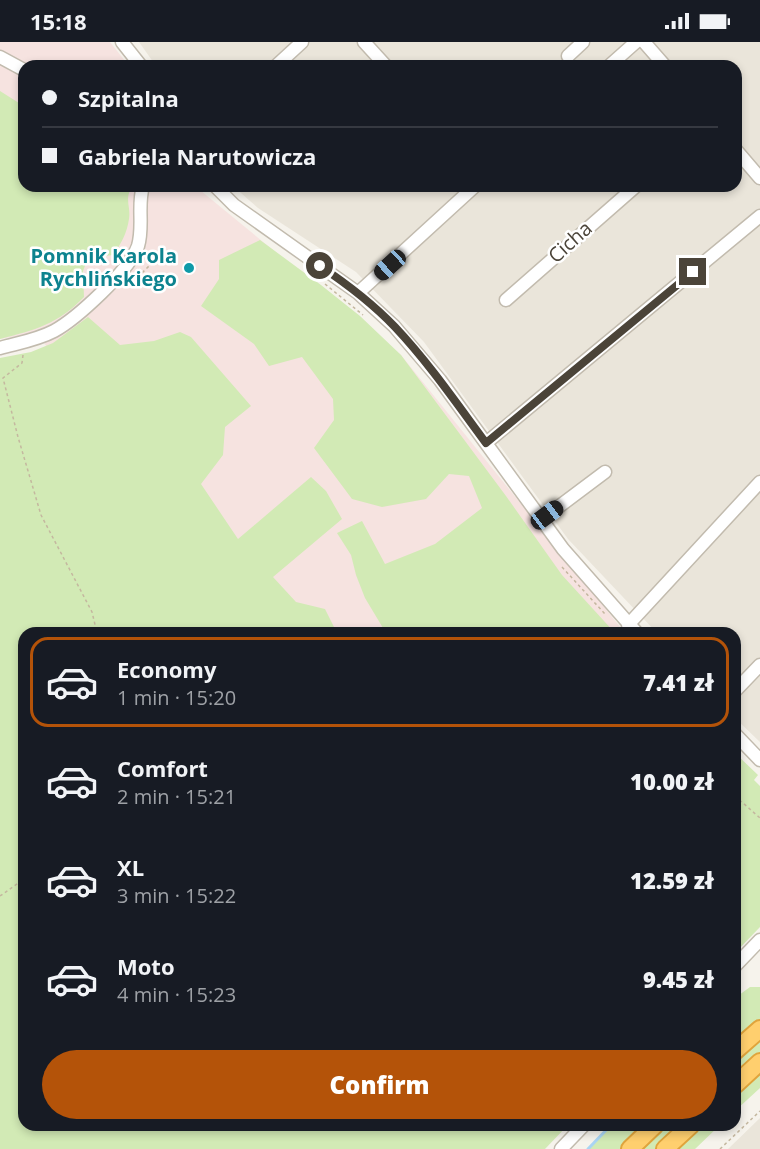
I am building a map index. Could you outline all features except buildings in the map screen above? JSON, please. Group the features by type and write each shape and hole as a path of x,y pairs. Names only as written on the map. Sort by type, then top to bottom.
{"highway":[{"path":"741,1046 760,1029"},
{"path":"741,1079 760,1062"},
{"path":"630,1149 649,1131"},
{"path":"665,1149 684,1131"}],"street":[{"path":"122,42 136,60"},
{"path":"282,60 302,42"},
{"path":"364,42 380,60"},
{"path":"568,56 584,42"},
{"path":"616,60 636,42"},
{"path":"644,42 660,60"},
{"path":"0,57 18,67"},
{"path":"742,157 760,178"},
{"path":"0,348 54,331 81,310 116,277 134,257 139,242 142,192"},
{"path":"214,192 358,293 394,326 424,360 541,520 631,627"},
{"path":"358,293 469,192"},
{"name":"Cicha","path":"506,300 629,192"},
{"path":"486,443 760,216"},
{"path":"541,520 605,472"},
{"path":"635,627 760,482"},
{"path":"741,685 760,665"},
{"path":"741,740 760,760"},
{"path":"741,960 760,940"},
{"path":"561,1149 578,1131"}],"path":[{"path":"133,269 142,273 151,264 144,254"},
{"path":"320,280 365,315"},
{"path":"24,348 22,363 3,378 18,438 41,514 92,612 96,627"},
{"path":"741,801 760,818"},
{"path":"0,896 18,883"},
{"path":"741,1129 760,1111"},
{"path":"720,1149 739,1131"}],"shaded area":[{"path":"0,42 110,42 124,60 18,60 18,192 202,192 401,355 620,627 245,627 37,333 0,339"},
{"path":"139,42 760,42 760,742 741,724 741,627 651,627 568,539 424,342 356,272 258,208 240,192 742,192 742,60 152,60"},
{"path":"760,1118 760,1149 728,1149"}],"green space":[{"path":"0,91 18,102 18,192 130,192 127,229 113,255 88,258 83,271 84,297 65,314 45,325 0,339"},
{"path":"260,240 360,316 401,355 562,575 610,627 382,627 365,598 351,555 337,533 362,521 385,564 435,544 482,508 469,476 449,474 426,499 382,507 352,499 314,448 334,420 333,399 302,357 269,366 254,344 201,306 219,279 219,260"},
{"path":"88,317 120,345 154,341 180,332 191,337 251,406 225,427 223,455 201,484 238,539 311,477 326,491 342,519 273,577 296,602 325,609 334,627 18,627 18,1131 562,1131 545,1149 0,1149 0,358 31,352 53,343"},
{"path":"741,759 758,775 754,780 760,786 760,927 741,947"},
{"path":"750,987 760,987 760,1088 741,1105 741,994"},
{"path":"605,1131 714,1131 695,1149 588,1149"}],"waterway":[{"path":"588,1149 605,1131"}],"place":[{"name":"Pomnik Karola Rychlińskiego","path":"189,268"}],"route":[{"path":"320,266 358,293 394,326 440,380 486,443 693,272"}]}
